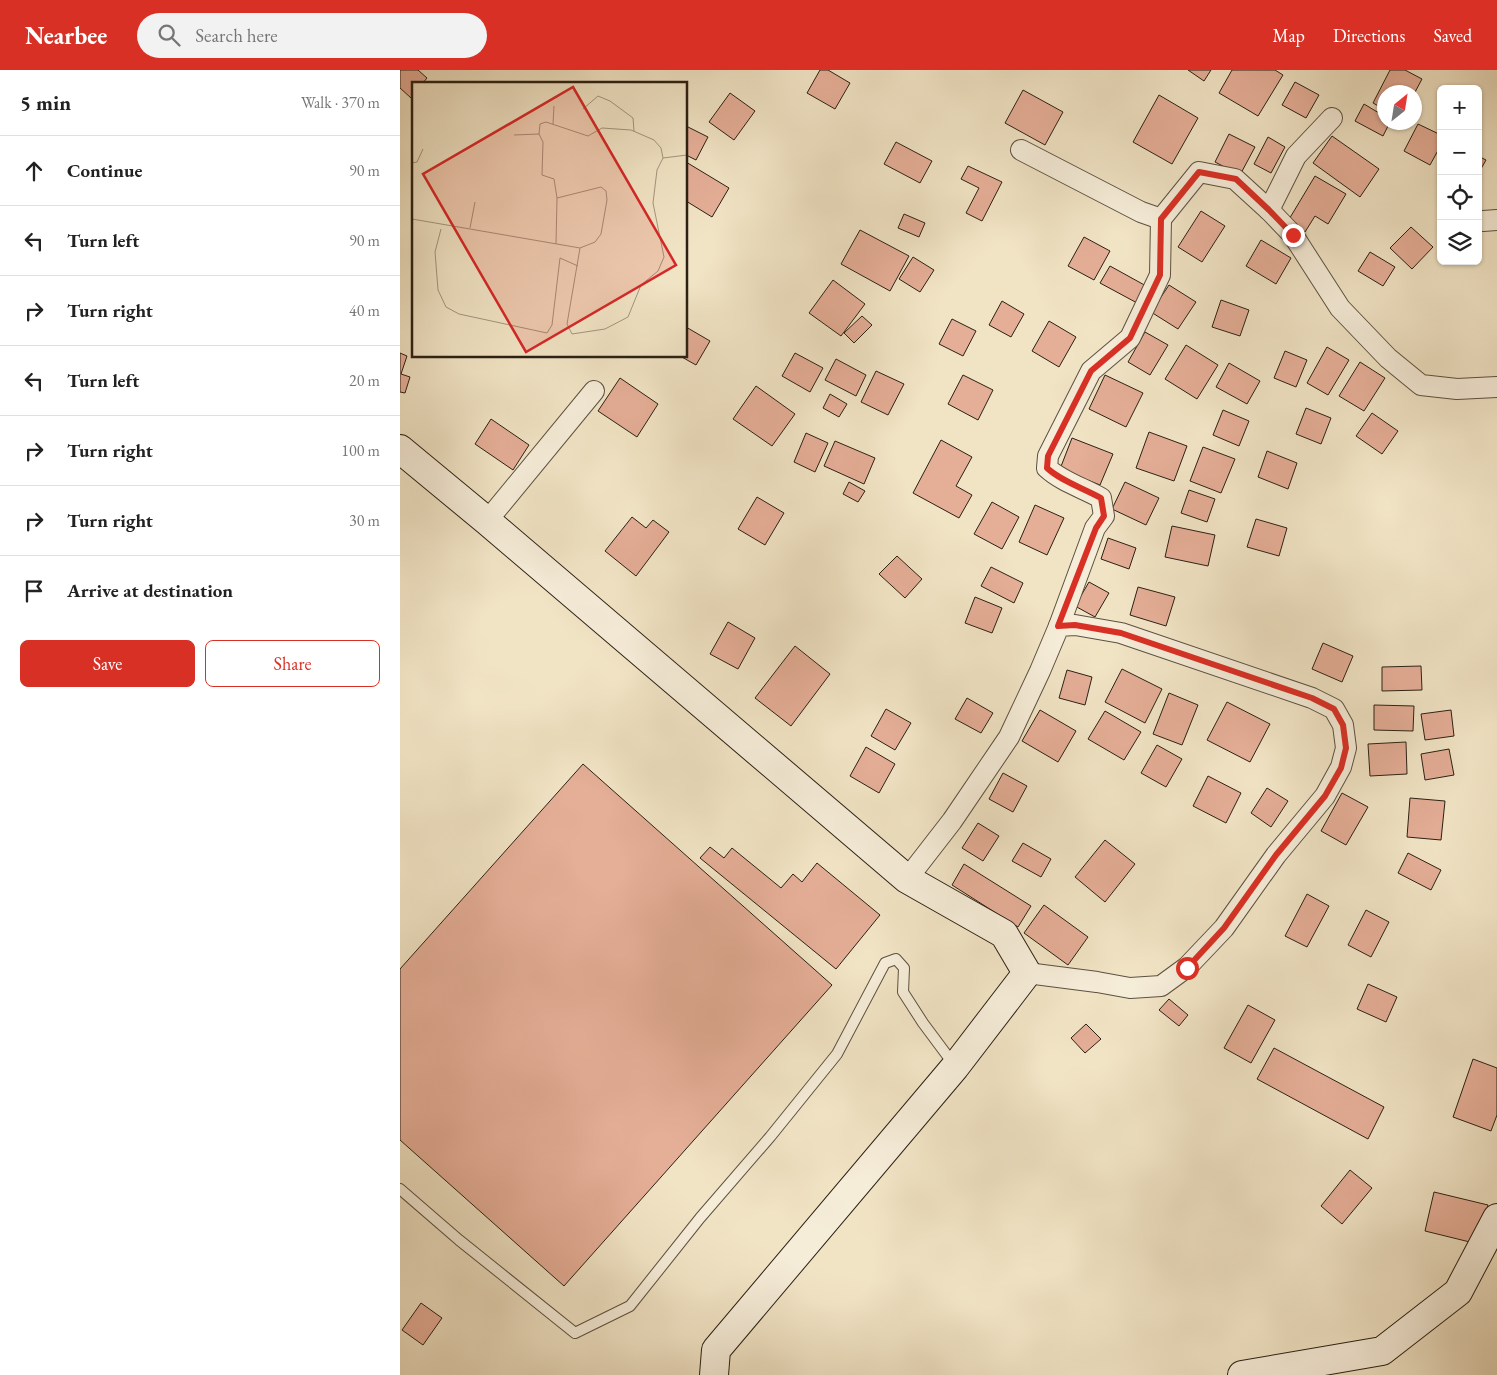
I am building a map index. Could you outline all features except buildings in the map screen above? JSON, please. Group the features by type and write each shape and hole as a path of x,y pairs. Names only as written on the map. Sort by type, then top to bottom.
{"street":[{"path":"1269,210 1296,156 1332,118"},
{"path":"1021,150 1141,212 1161,219"},
{"path":"907,880 952,821 1009,737 1040,671 1096,528 1104,516 1101,498 1082,487 1056,476 1047,468 1048,456 1091,371 1130,338 1160,275 1161,219 1199,172 1236,179 1269,210 1293,235 1340,308 1388,358 1421,386 1457,389 1497,387"},
{"path":"487,521 594,391"},
{"path":"400,449 907,880 1004,934 1027,973"},
{"path":"1027,973 1130,988 1161,986 1187,968 1224,928 1276,855 1325,796 1341,768 1346,748 1343,725 1334,709 1312,698 1121,633 1075,625 1058,626"},
{"path":"714,1375 716,1350 955,1067 1027,973"},
{"path":"1242,1375 1382,1351 1458,1292 1497,1218"}],"lane":[{"path":"400,1189 459,1240 574,1333 630,1306 700,1218 770,1137 837,1054 885,963 896,959 904,968 903,992 955,1067"}],"route":[{"path":"1187,968 1224,928 1276,855 1325,796 1341,768 1346,748 1343,725 1334,709 1312,698 1121,633 1075,625 1058,626 1096,528 1104,516 1101,498 1082,487 1056,476 1047,468 1048,456 1091,371 1130,338 1160,275 1161,219 1199,172 1236,179 1293,235"}]}
